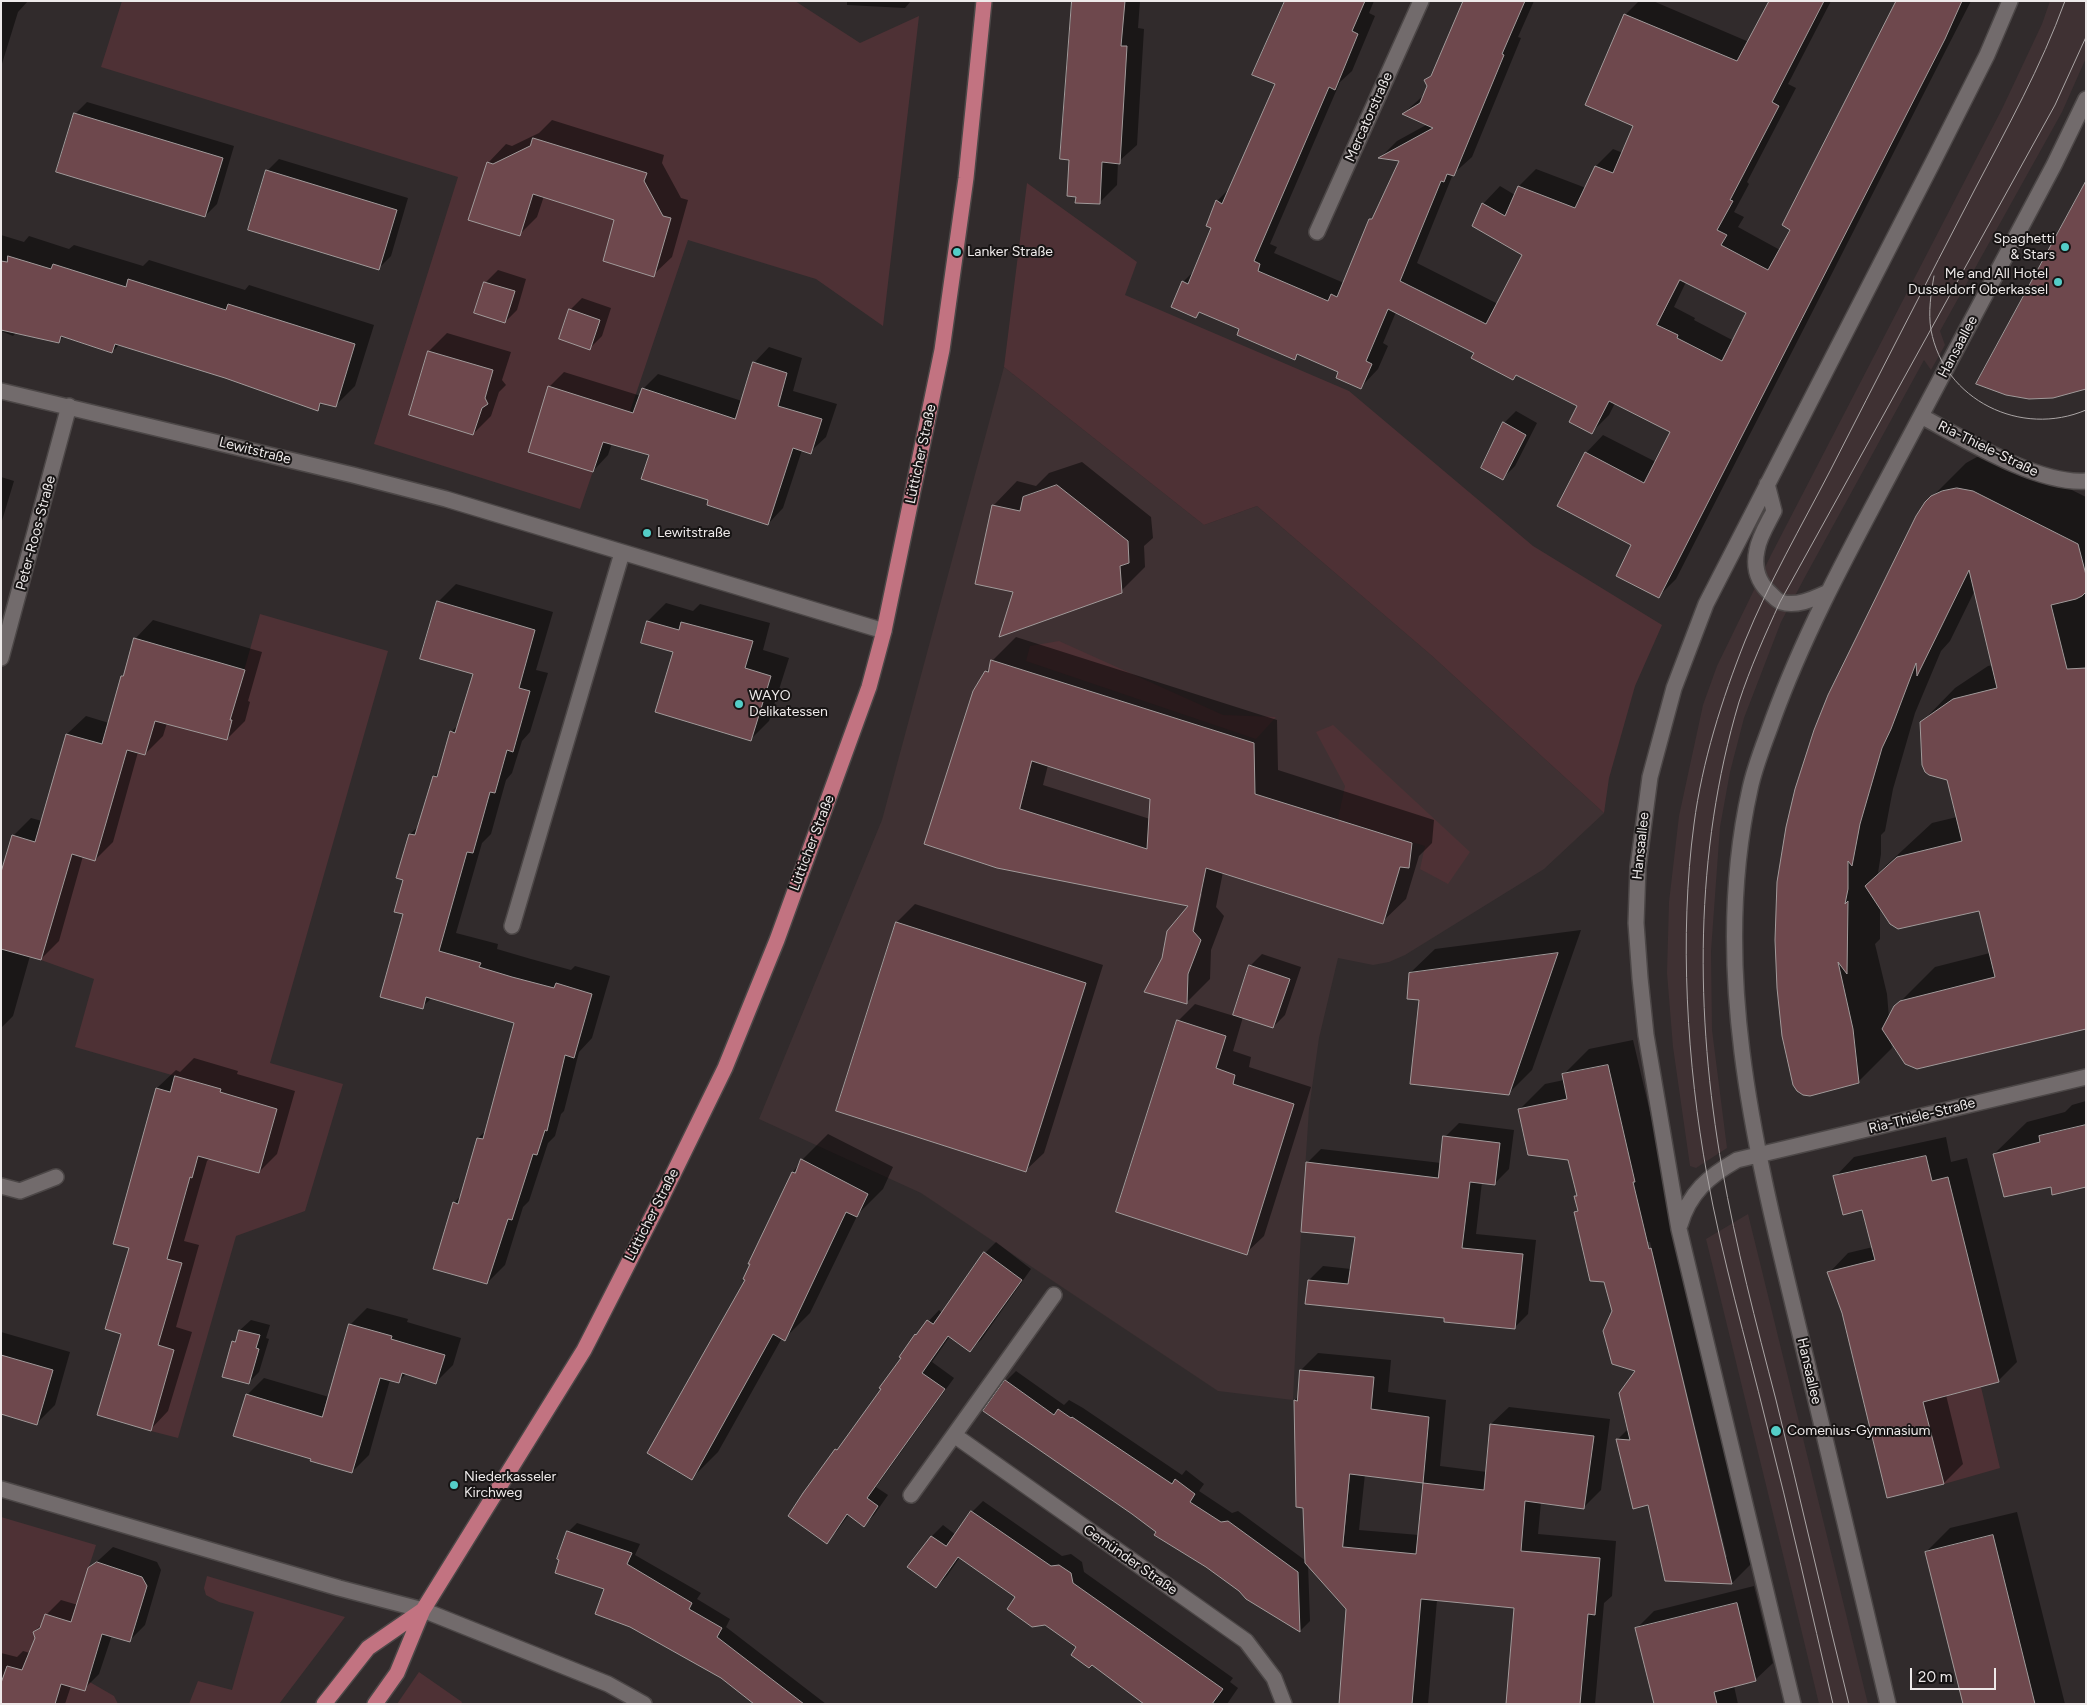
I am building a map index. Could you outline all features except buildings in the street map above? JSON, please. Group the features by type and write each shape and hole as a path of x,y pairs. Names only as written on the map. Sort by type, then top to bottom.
{"main road":[{"name":"Lütticher Straße","path":"376,1704 397,1673 423,1610 584,1350 725,1068 777,940 869,687 884,631 942,350 966,178 984,1"},
{"name":"Lütticher Straße","path":"324,1704 368,1648 423,1610"}],"street":[{"name":"Mercatorstraße","path":"1317,232 1421,1"},
{"name":"Hansaallee","path":"1793,1704 1679,1229 1646,1035 1640,978 1637,904 1638,867 1643,820 1650,777 1662,728 1680,671 1706,604 1987,55 2010,1"},
{"name":"Hansaallee","path":"1888,1704 1773,1222 1743,1067 1736,1007 1734,954 1740,838 1760,753 1793,668 1826,593 2054,165 2086,100"},
{"name":"Lewitstraße","path":"1,391 437,497 884,631"},
{"name":"Peter-Roos-Straße","path":"1,658 68,406"},
{"name":"Ria-Thiele-Straße","path":"1921,416 1982,449 2041,475 2072,482 2086,481"},
{"path":"1767,484 1774,511 1757,549 1755,565 1758,579 1768,592 1780,602 1795,603 1815,599 1826,593"},
{"path":"512,926 622,553"},
{"name":"Ria-Thiele-Straße","path":"1759,1154 2086,1077"},
{"path":"1679,1229 1685,1210 1696,1191 1708,1179 1737,1160 1759,1154"},
{"path":"1,1186 20,1191 56,1177"},
{"path":"911,1495 1054,1295"},
{"name":"Gemünder Straße","path":"954,1435 1246,1641 1274,1678 1284,1704"},
{"path":"1,1489 338,1588 423,1610 608,1684 644,1704"}],"shaded area":[{"path":"122,1 795,1 860,43 919,16 883,326 816,279 688,240 622,435 602,445 580,509 374,444 458,177 101,67"},
{"path":"2050,1 2086,1 2086,58 2062,112 1940,331 1945,345 1931,370 1924,360 1781,622 1744,718 1730,772 1720,827 1711,951 1712,1030 1727,1148 1696,1168 1690,1166 1673,1047 1667,973 1669,902 1679,816 1703,705 1717,666 1771,555 2002,109 2042,24"},
{"path":"1027,183 1137,262 1125,295 1349,391 1533,546 1662,625 1635,686 1609,778 1604,813 1431,655 1257,506 1204,525 1004,367"},
{"path":"1004,367 1204,525 1257,506 1431,655 1604,813 1544,869 1405,955 1389,962 1373,965 1338,958 1319,1038 1309,1109 1293,1400 1218,1391 921,1193 759,1119 882,820"},
{"path":"260,614 388,651 270,1063 343,1084 305,1211 236,1236 178,1438 151,1431 174,1350 158,1345 182,1264 167,1259 190,1177 192,1178 198,1156 259,1173 277,1109 220,1092 220,1089 75,1047 94,979 41,960 72,854 95,861 126,751 145,755 155,721 227,740 232,721 230,720"},
{"path":"1059,641 1223,715 1276,717 1256,739 1026,661 1030,646"},
{"path":"1333,725 1470,852 1448,884 1420,869 1425,846 1338,819 1345,786 1316,732"},
{"path":"1748,1214 1868,1704 1819,1704 1706,1239"},
{"path":"1981,1387 2000,1468 1944,1484 1923,1402"},
{"path":"1,1517 96,1545 71,1622 45,1615 40,1628 35,1630 34,1635 37,1641 28,1672 7,1666 2,1679"},
{"path":"207,1576 345,1617 279,1704 189,1704 198,1681 232,1690 254,1612 219,1602 206,1595 204,1588"},
{"path":"419,1672 462,1702 461,1704 397,1704"},
{"path":"88,1681 114,1696 118,1704 55,1704 61,1684 84,1691"}],"tram line":[{"path":"1833,1704 1784,1492 1720,1237 1700,1133 1690,1045 1686,955 1689,866 1694,824 1702,777 1714,731 1754,619 2023,97 2056,26 2065,1"},
{"path":"1849,1704 1740,1256 1722,1168 1713,1110 1704,993 1704,934 1707,875 1714,817 1724,759 1739,702 1763,639 1780,602 2055,105 2086,37"},
{"path":"1934,276 1930,309 1931,330 1939,355 1952,376 1969,393 1989,407 2012,415 2036,419 2061,417 2086,410"}],"place":[{"name":"Spaghetti & Stars","path":"2065,247"},
{"name":"Lanker Straße","path":"957,252"},
{"name":"Me and All Hotel Dusseldorf Oberkassel","path":"2058,282"},
{"name":"Lewitstraße","path":"647,533"},
{"name":"WAYO Delikatessen","path":"739,704"},
{"name":"Comenius-Gymnasium","path":"1776,1431"},
{"name":"Niederkasseler Kirchweg","path":"454,1485"}]}
